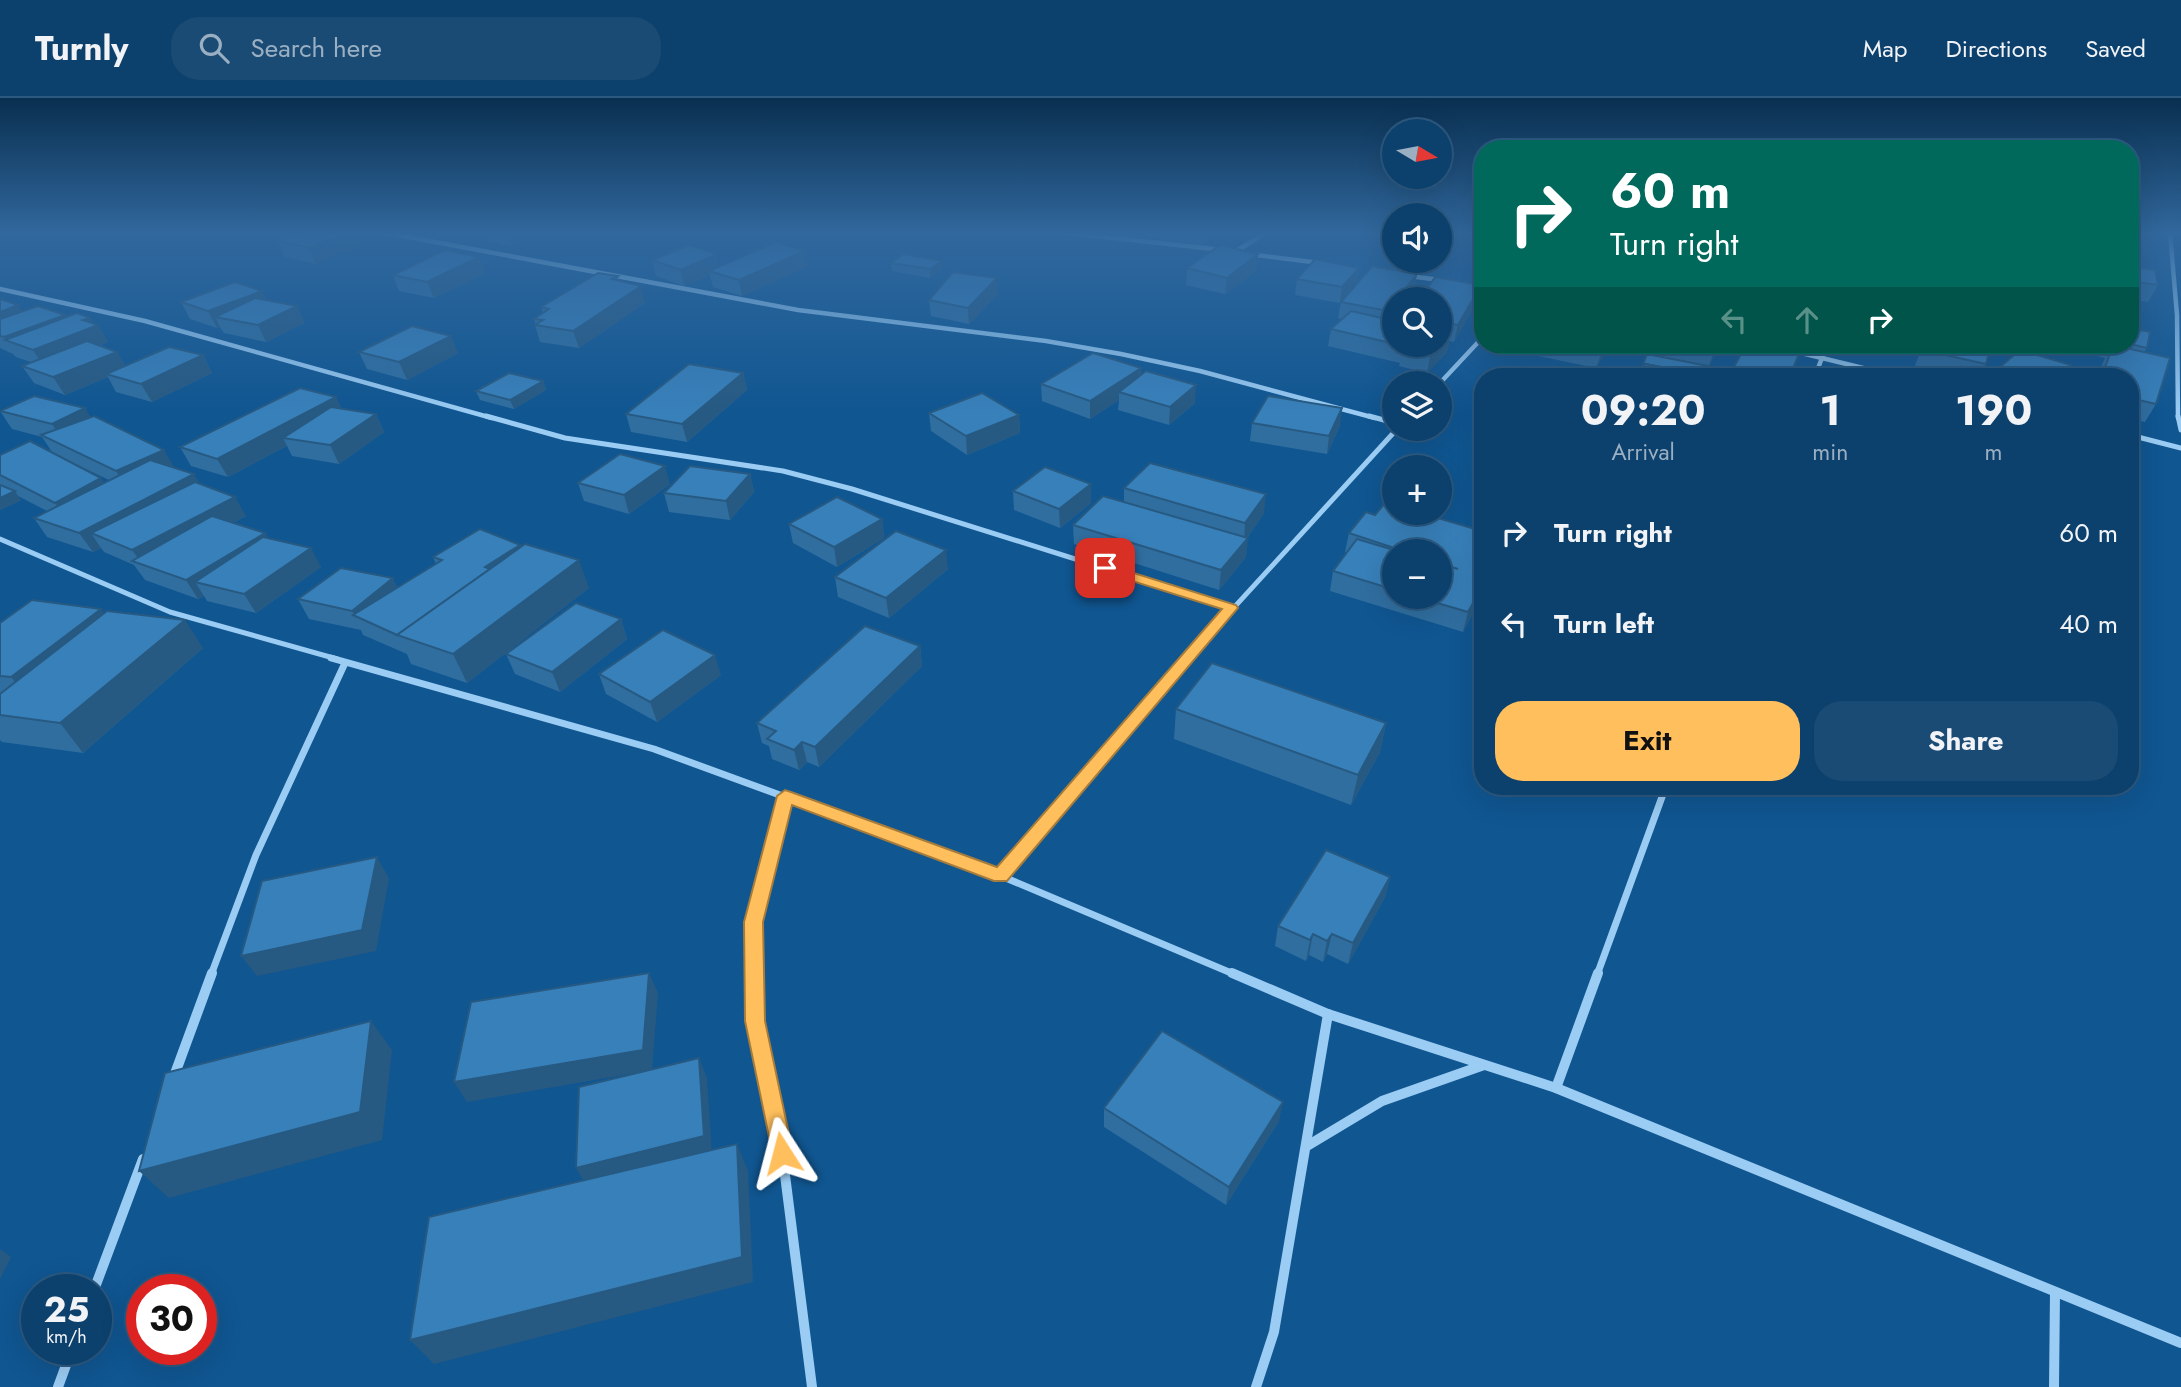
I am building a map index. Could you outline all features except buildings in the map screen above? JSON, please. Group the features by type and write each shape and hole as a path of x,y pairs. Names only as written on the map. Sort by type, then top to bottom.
{"street":[{"path":"14,292 145,321 565,438 783,471 852,489 1231,608"},
{"path":"689,292 776,307 1082,347 1185,368 1382,420"},
{"path":"2176,292 2177,413 2181,430"},
{"path":"1451,371 1474,347"},
{"path":"1806,354 1863,368"},
{"path":"1818,368 1824,354"},
{"path":"2139,437 2181,448"},
{"path":"1001,876 1231,608 1386,441"},
{"path":"0,538 170,612 654,749 785,796 1001,876 1328,1014 1556,1088 2181,1343"},
{"path":"170,1085 256,855 345,663"},
{"path":"1556,1088 1663,795"},
{"path":"785,796 754,922 755,1021 779,1128 812,1387"},
{"path":"1256,1387 1274,1332 1328,1014"},
{"path":"1307,1146 1382,1101 1484,1065"},
{"path":"100,1274 146,1149"},
{"path":"2054,1387 2055,1292"},
{"path":"58,1387 66,1365"}],"route":[{"path":"782,1153 755,1021 754,922 785,796 1001,876 1231,608 1105,568"}]}
